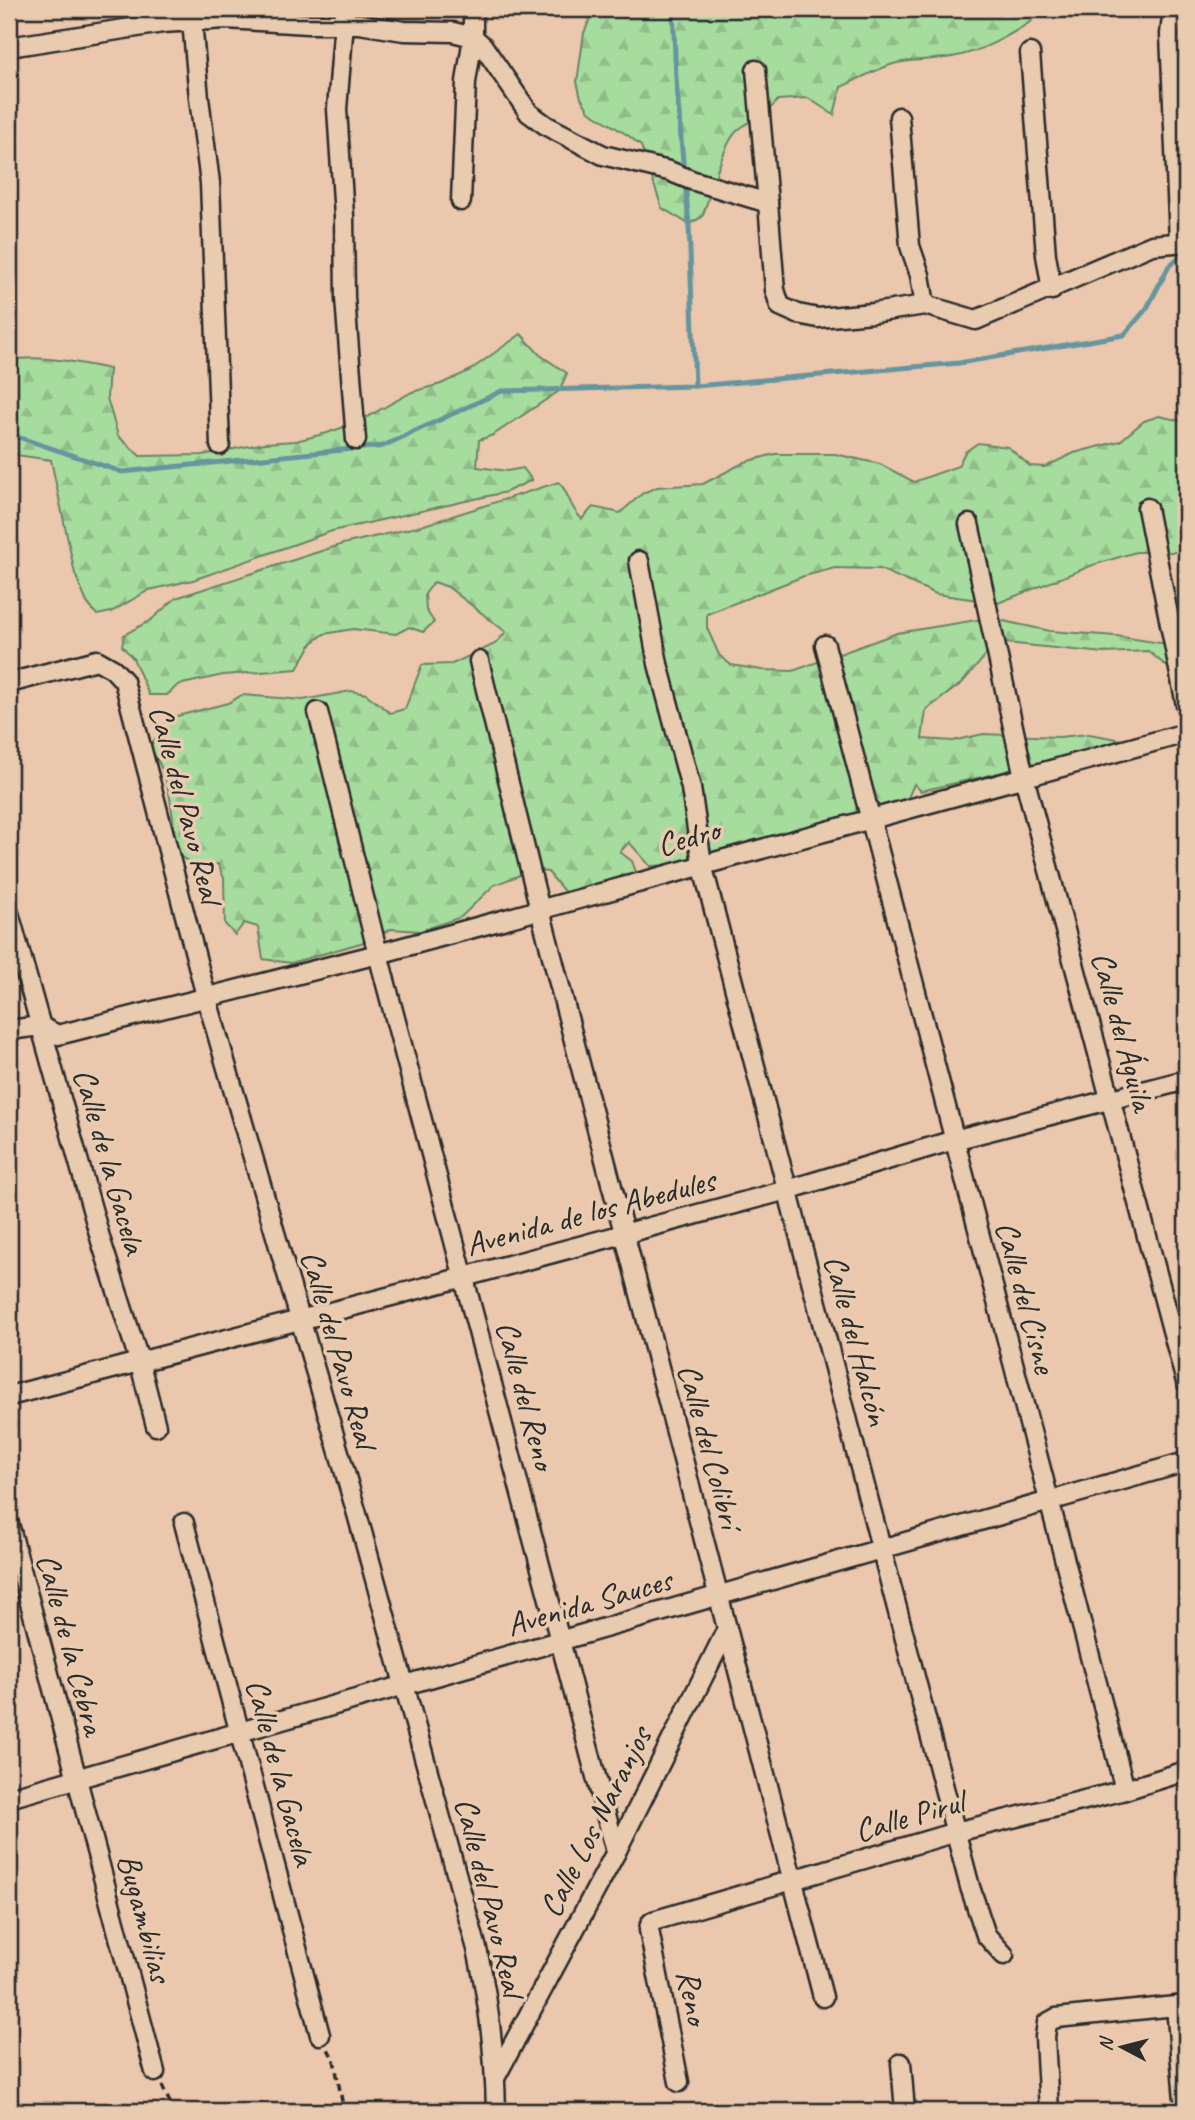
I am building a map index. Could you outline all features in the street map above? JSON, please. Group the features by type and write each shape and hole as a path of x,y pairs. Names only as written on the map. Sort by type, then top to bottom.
{"street":[{"path":"461,201 466,82 473,37 473,9"},
{"path":"756,70 775,290 780,306 797,314 818,318 873,313 925,304 976,320 1052,290 1152,245 1182,242 1170,34 1173,9"},
{"path":"9,47 143,26 192,22 227,14 344,16 359,24 404,31 453,32 473,37 494,59 529,113 547,126 603,155 669,171 768,203"},
{"path":"344,16 337,109 344,216 345,298 356,440"},
{"path":"192,22 210,183 220,445"},
{"path":"1030,53 1046,255 1052,290"},
{"path":"899,117 910,246 920,275 925,304"},
{"path":"1147,508 1186,705"},
{"name":"Calle del Águila","path":"970,524 1024,777 1186,1382"},
{"name":"Calle del Halcón","path":"639,561 658,664 691,788 702,864 787,1190 970,1887 986,1935 1004,1955"},
{"name":"Calle del Cisne","path":"825,645 1125,1790"},
{"name":"Calle del Pavo Real","path":"9,683 97,660 106,664 124,681 206,996 405,1685 477,1949 486,1989 496,2111"},
{"name":"Calle del Colibrí","path":"480,661 540,910 823,1997"},
{"name":"Calle del Reno","path":"317,712 378,954 616,1852"},
{"name":"Cedro","path":"9,1030 40,1026 58,1035 378,954 1186,733"},
{"name":"Calle de la Gacela","path":"9,912 156,1426"},
{"name":"Avenida de los Abedules","path":"9,1396 787,1190 954,1140 1186,1080"},
{"name":"Avenida Sauces","path":"9,1798 1186,1462"},
{"name":"Calle de la Gacela","path":"184,1523 320,2035"},
{"name":"Calle de la Cebra","path":"9,1524 76,1779"},
{"name":"Calle Los Naranjos","path":"495,2078 616,1852 727,1629"},
{"name":"Calle Pirul","path":"650,1924 956,1832 1125,1790 1186,1771"},
{"name":"Bugambilias","path":"76,1779 155,2072"},
{"name":"Reno","path":"650,1924 679,2082"},
{"path":"1049,2111 1045,2037 1047,2023 1056,2018 1181,2006 1185,2111"},
{"path":"901,2063 905,2111"}],"path":[{"path":"320,2035 334,2060 344,2111"},
{"path":"155,2072 174,2111"}],"green space":[{"path":"594,9 1024,9 1032,21 973,52 897,63 841,87 834,115 808,98 778,100 732,136 702,217 689,224 662,208 641,146 589,111 581,98 577,82 584,33"},
{"path":"521,334 540,355 567,373 559,391 493,435 479,440 477,467 507,471 523,468 532,480 506,492 332,531 193,580 149,590 111,612 97,615 87,603 75,574 51,460 9,454 9,360 46,359 109,369 107,398 118,436 140,456 202,455 265,443 296,441 358,422 412,392 441,384 469,371"},
{"path":"1159,416 1186,422 1186,552 1136,552 1093,565 998,603 936,594 880,569 835,568 804,576 707,614 707,628 719,655 731,665 762,670 793,671 897,633 989,618 1050,631 1116,636 1186,647 1186,682 1148,651 1104,653 1006,643 992,648 962,683 926,710 922,739 953,741 983,734 1059,737 1089,734 1134,742 921,791 914,784 908,798 677,865 650,866 629,842 620,852 632,861 637,875 623,874 610,884 567,895 548,872 533,870 494,885 461,917 420,931 391,929 364,942 291,963 263,959 258,927 244,923 235,935 225,924 224,878 218,864 196,864 177,854 167,784 157,759 149,748 169,718 228,703 242,695 303,700 351,691 366,694 390,713 405,709 422,665 452,664 495,644 506,632 448,587 434,582 425,594 426,610 434,622 423,632 409,627 396,634 353,629 324,634 312,643 297,669 223,675 178,685 167,695 149,695 133,658 122,646 124,635 151,620 176,598 343,544 421,526 559,482 582,519 593,507 620,513 643,493 657,487 703,484 745,462 775,454 835,454 880,464 914,482 958,466 965,452 978,443 1008,447 1030,466 1045,467 1074,453 1120,441 1144,421"}],"waterway":[{"path":"673,9 684,173"},
{"path":"685,183 695,386"},
{"path":"9,434 122,472 383,446 502,391 695,386 959,363 1124,335 1147,308 1169,266 1186,251"}]}
